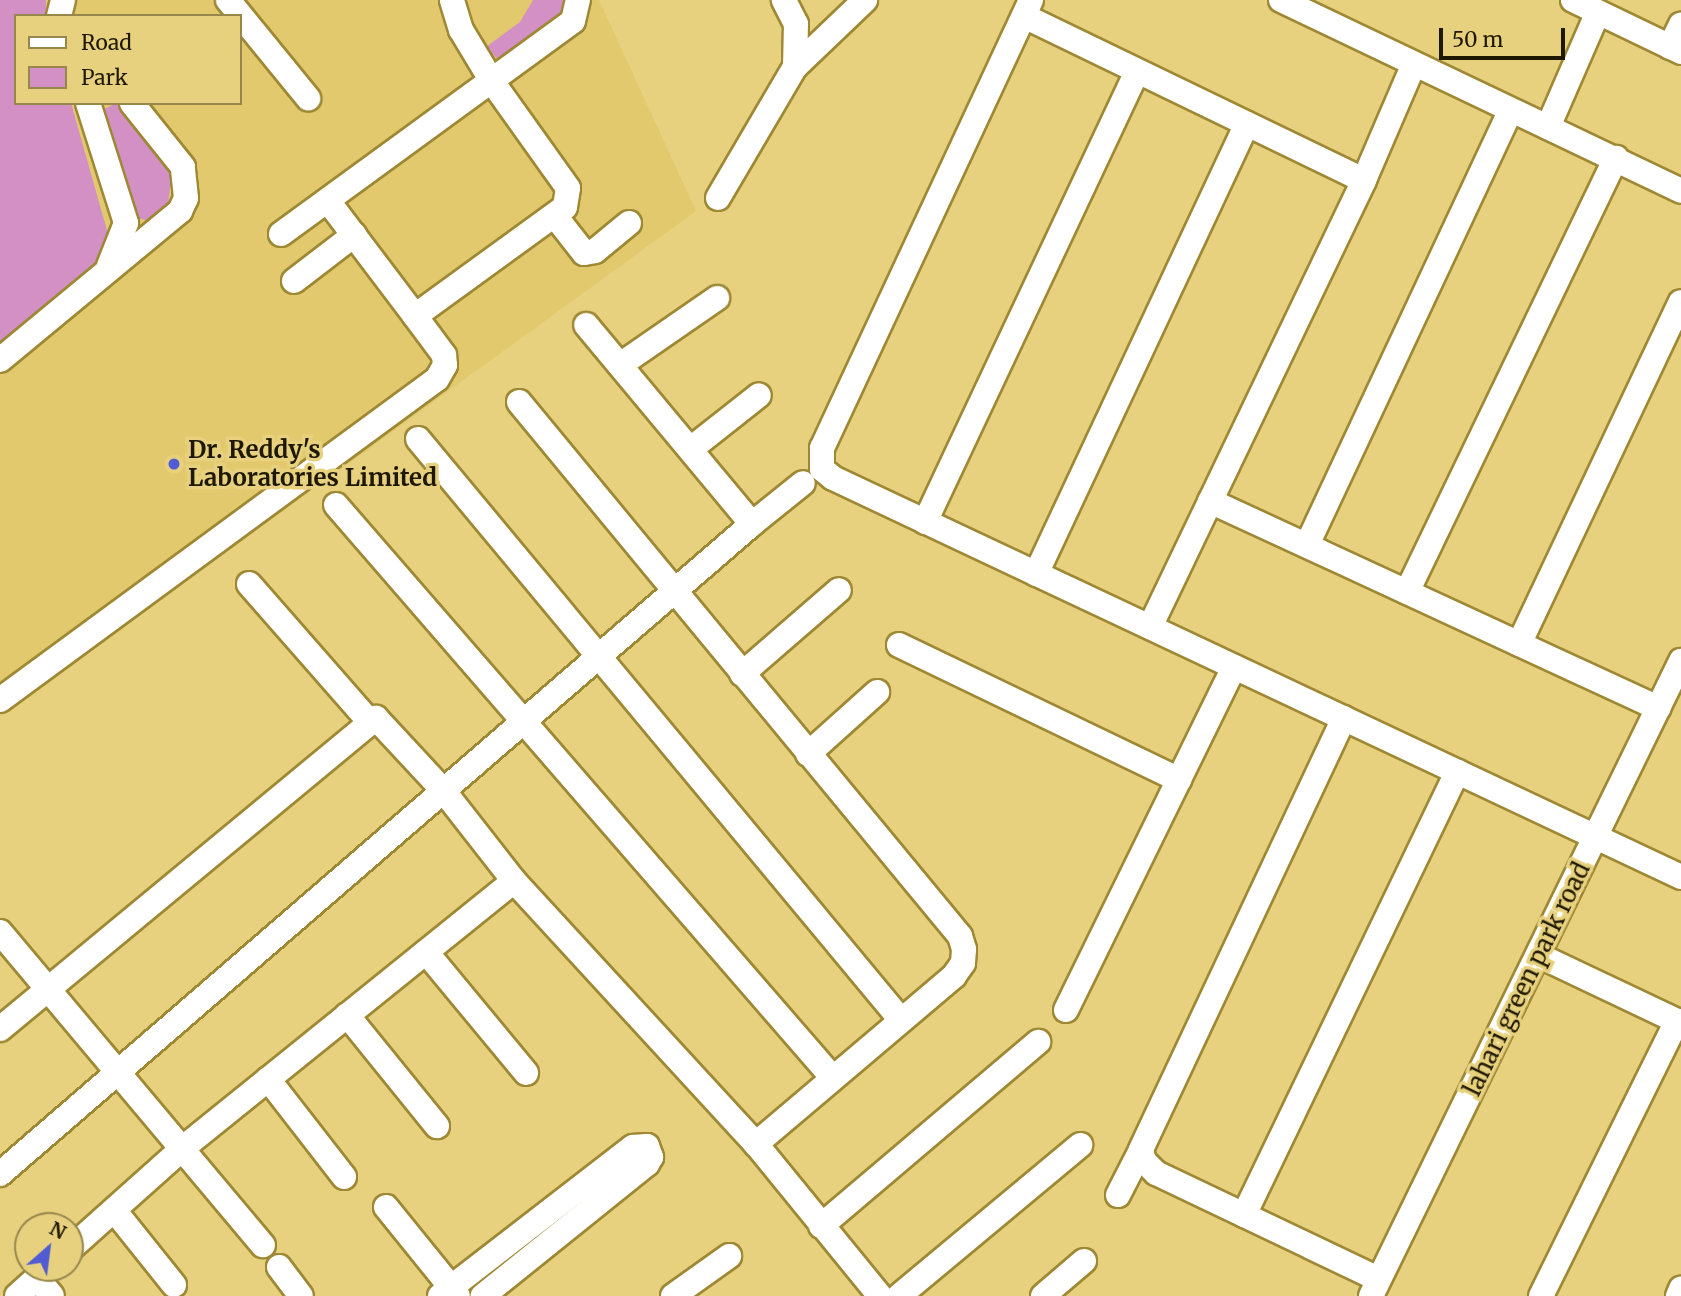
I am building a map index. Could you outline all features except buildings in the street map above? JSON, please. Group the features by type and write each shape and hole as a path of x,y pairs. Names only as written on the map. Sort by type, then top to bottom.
{"street":[{"path":"228,0 239,14"},
{"path":"415,316 555,216 570,198 569,188 493,83 461,30 452,0"},
{"path":"281,234 493,83 573,21 578,0"},
{"path":"784,0 796,24 795,67"},
{"path":"718,198 795,67 865,0"},
{"path":"1281,0 1413,66 1616,158 1681,191"},
{"path":"1573,0 1676,50 1681,24"},
{"path":"1364,180 1137,71 1028,8 819,459 822,469 832,478 1681,877"},
{"path":"1548,127 1598,12"},
{"path":"242,17 308,98"},
{"path":"1150,627 1364,180 1413,66"},
{"path":"925,522 1137,71"},
{"path":"89,105 126,223 107,270"},
{"path":"0,360 170,220 186,198 183,167 134,105"},
{"path":"1307,545 1511,110"},
{"path":"1036,574 1247,124"},
{"path":"1407,592 1616,158"},
{"path":"0,700 437,379 445,365 444,355 328,201"},
{"path":"555,216 584,253 595,250 629,223"},
{"path":"295,281 354,235"},
{"path":"620,365 717,298"},
{"path":"1519,644 1681,302"},
{"path":"586,326 692,448 752,524"},
{"path":"692,448 759,395"},
{"path":"519,402 960,936 964,949 963,963 954,976 756,1144"},
{"path":"418,439 901,1020"},
{"path":"0,1174 752,524 803,483"},
{"path":"1210,501 1659,708"},
{"path":"336,505 832,1077"},
{"path":"249,584 369,722"},
{"path":"742,674 839,590"},
{"path":"898,645 1179,780"},
{"name":"lahari green park road","path":"1374,1287 1540,956 1681,661"},
{"path":"1066,1010 1234,667"},
{"path":"808,754 877,692"},
{"path":"1118,1195 1344,718"},
{"path":"0,1028 369,722 383,720 443,790 514,881 756,1144 880,1296"},
{"path":"1244,1215 1457,772"},
{"path":"84,1237 183,1148 514,881"},
{"path":"0,932 263,1244"},
{"path":"426,952 526,1073"},
{"path":"1540,956 1679,1022 1542,1296"},
{"path":"347,1015 437,1126"},
{"path":"821,1226 1038,1042"},
{"path":"268,1079 344,1177"},
{"path":"899,1296 1080,1145"},
{"path":"386,1207 449,1294 633,1147 647,1146 651,1157 647,1164 483,1296"},
{"path":"1141,1150 1144,1161 1156,1173 1244,1215 1374,1287"},
{"path":"114,1210 174,1285"},
{"path":"673,1296 729,1256"},
{"path":"1043,1296 1084,1261"},
{"path":"279,1267 301,1296"},
{"path":"17,1296 44,1282"},
{"path":"1678,1296 1681,1289"}],"shaded area":[{"name":"Dr. Reddy's Laboratories Limited","path":"0,0 599,0 696,211 0,717"}],"green space":[{"path":"0,0 46,0 46,14 14,14 14,105 72,105 108,234 103,261 0,347"},
{"path":"533,0 567,0 566,11 506,68 486,47 520,22"},
{"path":"112,105 122,107 172,169 168,206 150,221 133,217 101,111"}],"place":[{"name":"Dr. Reddy's Laboratories Limited","path":"174,464"}]}
